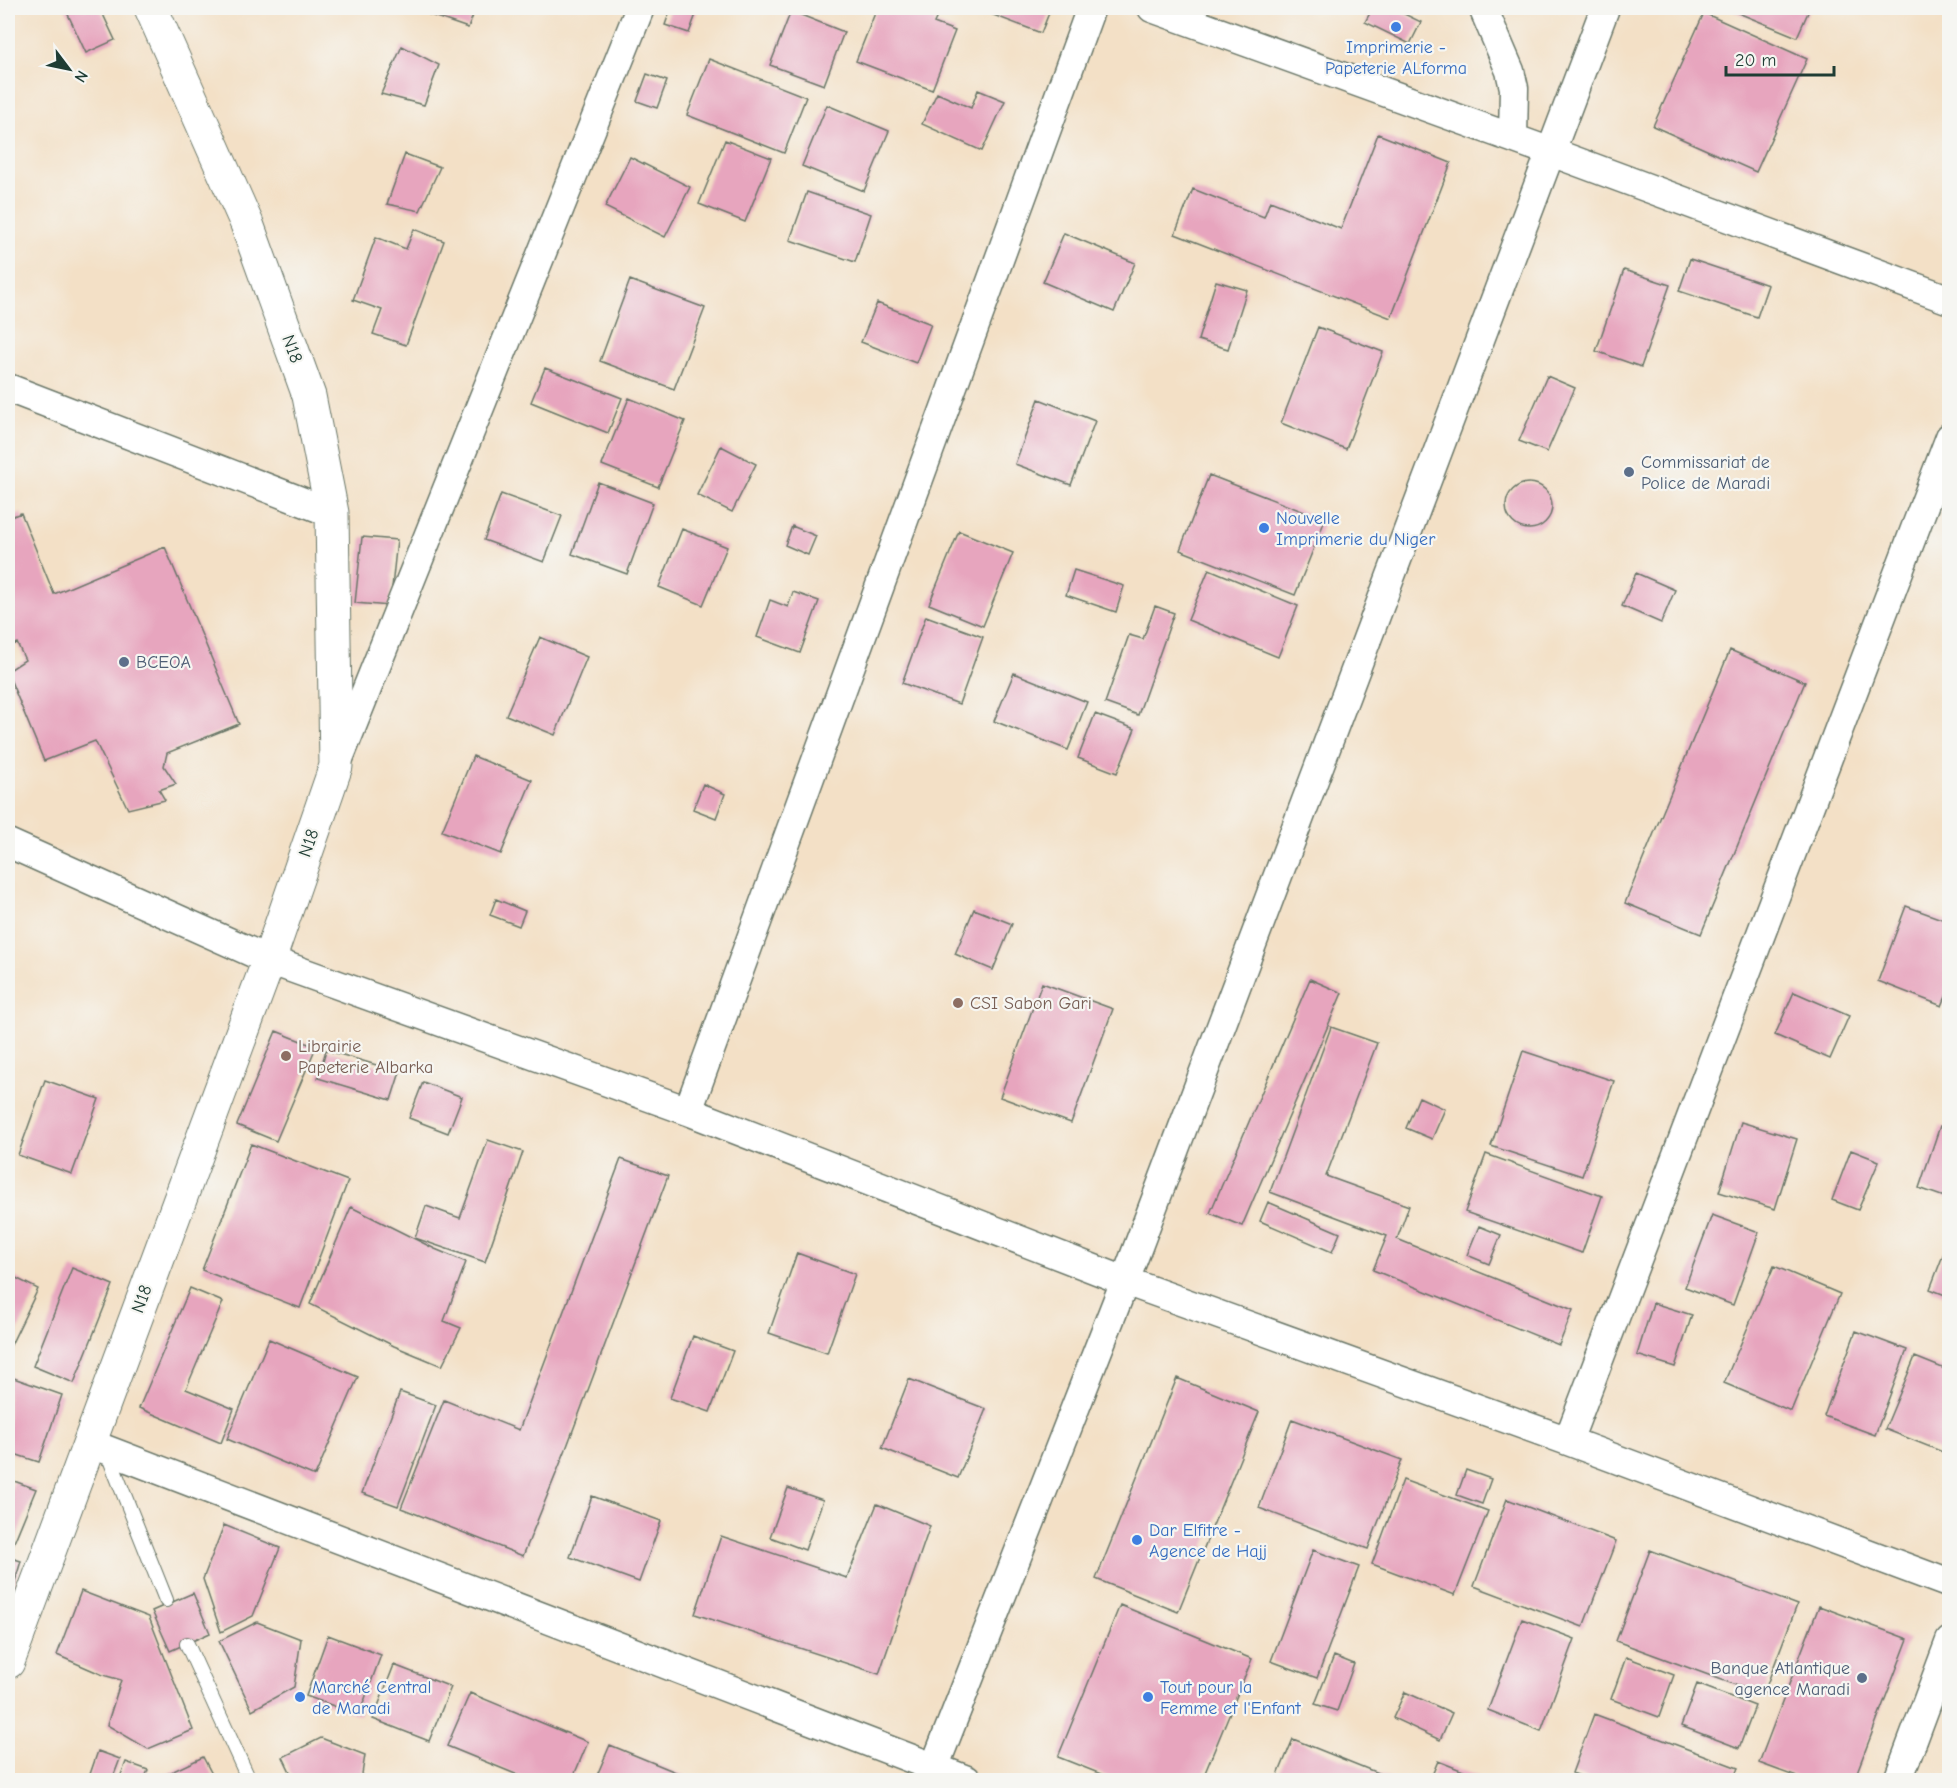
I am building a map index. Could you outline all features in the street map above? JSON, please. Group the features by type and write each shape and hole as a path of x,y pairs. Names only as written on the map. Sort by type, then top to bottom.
{"main road":[{"name":"N18","path":"8,1662 97,1446 336,766 332,513 309,396 247,224 152,8"}],"street":[{"path":"336,766 640,8"},
{"path":"688,1111 1091,8"},
{"path":"1152,8 1513,138 1950,300"},
{"path":"1483,8 1510,71 1514,88 1513,138"},
{"path":"931,1774 1125,1281 1605,8"},
{"path":"8,388 332,513"},
{"path":"1568,1441 1950,437"},
{"path":"8,843 269,960 688,1111 1125,1281 1568,1441 1950,1584"},
{"path":"97,1446 931,1774 967,1780"},
{"path":"1898,1780 1950,1641"}],"lane":[{"path":"97,1446 166,1600"},
{"path":"187,1644 249,1780"}],"building":[{"path":"65,8 100,8 115,40 86,53"},
{"path":"410,8 476,8 468,28"},
{"path":"671,8 698,9 689,33 665,25"},
{"path":"877,8 941,8 934,23 955,31 932,90 856,61"},
{"path":"975,8 1051,8 1041,33"},
{"path":"1373,8 1392,8 1421,22 1410,44 1365,22"},
{"path":"1726,8 1810,8 1797,37"},
{"path":"791,11 844,32 824,85 770,65"},
{"path":"1704,13 1807,59 1756,172 1653,126"},
{"path":"402,46 439,65 424,105 381,94"},
{"path":"709,59 806,97 784,153 687,115"},
{"path":"647,74 667,81 657,108 637,101"},
{"path":"978,90 1005,101 982,151 922,124 937,93 971,108"},
{"path":"827,105 889,131 864,191 802,166"},
{"path":"1378,134 1451,163 1391,318 1175,234 1193,189 1264,217 1270,201 1341,229"},
{"path":"725,140 771,158 745,222 699,204"},
{"path":"405,154 440,167 420,211 387,204"},
{"path":"630,157 690,187 665,237 605,207"},
{"path":"807,192 871,214 855,262 790,240"},
{"path":"414,229 444,241 406,345 373,334 382,310 353,300 376,237 406,249"},
{"path":"1064,233 1135,263 1114,312 1043,282"},
{"path":"1690,259 1768,285 1757,317 1679,291"},
{"path":"1624,270 1670,285 1641,367 1596,351"},
{"path":"630,280 705,308 674,389 600,361"},
{"path":"1216,281 1247,290 1228,349 1198,340"},
{"path":"877,303 931,324 916,363 861,342"},
{"path":"1318,327 1383,352 1346,449 1281,423"},
{"path":"545,368 622,398 608,433 531,402"},
{"path":"1547,376 1575,388 1547,452 1519,441"},
{"path":"629,398 685,421 658,487 602,465"},
{"path":"1039,399 1095,421 1071,485 1015,464"},
{"path":"721,446 756,464 732,512 697,495"},
{"path":"1209,475 1325,520 1295,595 1180,550"},
{"path":"598,482 653,503 627,574 572,554"},
{"path":"1534,483 1546,489 1551,497 1551,515 1546,523 1538,528 1524,529 1516,526 1509,519 1506,501 1509,493 1516,486"},
{"path":"501,494 562,516 544,562 484,540"},
{"path":"21,513 54,594 165,547 239,724 167,753 164,766 176,784 159,790 165,800 128,809 95,741 44,761 8,674 8,671 25,660 17,643 8,647 8,518"},
{"path":"792,526 816,536 808,555 785,545"},
{"path":"682,529 727,547 703,605 659,587"},
{"path":"959,531 1013,553 983,626 929,604"},
{"path":"362,537 397,540 390,606 355,603"},
{"path":"1209,569 1298,606 1278,657 1188,620"},
{"path":"1074,570 1124,586 1116,612 1066,595"},
{"path":"1636,573 1675,590 1661,623 1622,606"},
{"path":"793,592 819,601 800,653 757,637 770,600 788,607"},
{"path":"1155,606 1174,613 1138,715 1105,703 1129,635 1143,639"},
{"path":"926,616 983,637 959,704 902,683"},
{"path":"540,637 587,657 555,735 506,715"},
{"path":"1730,650 1805,682 1701,934 1625,903"},
{"path":"1014,673 1087,702 1068,750 994,721"},
{"path":"1095,714 1135,729 1117,773 1078,758"},
{"path":"473,756 532,780 501,854 442,831"},
{"path":"703,784 725,794 716,818 693,809"},
{"path":"496,899 525,911 519,926 490,915"},
{"path":"1906,906 1950,922 1950,987 1942,1006 1878,981"},
{"path":"974,909 1012,924 993,970 955,954"},
{"path":"1310,979 1342,993 1242,1226 1210,1213"},
{"path":"1042,983 1113,1009 1071,1123 1000,1097"},
{"path":"1794,992 1849,1016 1830,1059 1775,1035"},
{"path":"1331,1027 1377,1043 1326,1176 1409,1206 1397,1239 1573,1310 1559,1345 1373,1270 1387,1236 1270,1192"},
{"path":"276,1031 316,1047 276,1141 237,1125"},
{"path":"326,1050 400,1072 391,1100 318,1078"},
{"path":"1523,1051 1614,1081 1582,1176 1491,1146"},
{"path":"45,1080 99,1099 72,1174 18,1155"},
{"path":"423,1082 462,1097 448,1133 409,1118"},
{"path":"1419,1097 1445,1109 1432,1139 1406,1128"},
{"path":"1741,1122 1797,1139 1775,1209 1719,1192"},
{"path":"1940,1126 1950,1129 1950,1199 1919,1188"},
{"path":"488,1140 523,1152 485,1262 415,1238 426,1206 460,1218"},
{"path":"251,1144 348,1181 300,1308 202,1270"},
{"path":"1851,1150 1879,1161 1858,1210 1832,1200"},
{"path":"1486,1154 1602,1196 1582,1253 1465,1212"},
{"path":"621,1159 668,1176 566,1449 523,1556 401,1508 444,1400 519,1430"},
{"path":"1268,1202 1340,1233 1332,1252 1260,1221"},
{"path":"351,1207 466,1262 444,1321 461,1328 442,1366 394,1346 310,1304"},
{"path":"1712,1215 1759,1232 1733,1305 1685,1287"},
{"path":"1479,1226 1501,1235 1489,1264 1467,1255"},
{"path":"1945,1250 1950,1251 1950,1297 1930,1289"},
{"path":"797,1253 855,1274 827,1353 769,1333"},
{"path":"1774,1266 1840,1294 1791,1411 1724,1383"},
{"path":"72,1268 113,1285 74,1383 33,1366"},
{"path":"8,1274 38,1289 9,1349 8,1348"},
{"path":"190,1288 223,1302 186,1389 234,1409 221,1443 139,1408"},
{"path":"1653,1303 1692,1315 1675,1367 1637,1355"},
{"path":"1856,1331 1907,1350 1875,1435 1824,1416"},
{"path":"693,1336 733,1351 710,1412 670,1398"},
{"path":"269,1339 358,1377 315,1476 227,1439"},
{"path":"1915,1357 1950,1371 1950,1455 1885,1429"},
{"path":"8,1376 62,1395 39,1462 8,1452"},
{"path":"1177,1378 1259,1412 1178,1612 1096,1579"},
{"path":"909,1379 986,1409 958,1478 882,1448"},
{"path":"400,1392 436,1405 398,1506 362,1493"},
{"path":"1292,1419 1402,1460 1368,1549 1259,1508"},
{"path":"1466,1470 1491,1479 1482,1504 1457,1495"},
{"path":"1403,1480 1488,1511 1455,1595 1372,1564"},
{"path":"14,1481 36,1489 8,1557 8,1497"},
{"path":"788,1488 823,1500 805,1550 770,1537"},
{"path":"592,1496 661,1521 639,1582 570,1557"},
{"path":"1507,1499 1616,1541 1583,1627 1474,1586"},
{"path":"877,1504 930,1526 879,1674 695,1614 721,1536 847,1578"},
{"path":"224,1525 280,1548 253,1616 221,1632 203,1579"},
{"path":"1313,1550 1359,1567 1317,1678 1271,1661"},
{"path":"1650,1550 1797,1605 1763,1695 1616,1641"},
{"path":"8,1557 21,1561 8,1605"},
{"path":"81,1591 149,1617 193,1730 148,1749 107,1725 121,1680 103,1675 57,1655"},
{"path":"193,1593 210,1633 170,1651 152,1611"},
{"path":"1120,1605 1252,1659 1202,1780 1116,1780 1058,1757"},
{"path":"1819,1606 1908,1639 1854,1780 1805,1780 1759,1763"},
{"path":"1522,1619 1575,1639 1541,1731 1488,1710"},
{"path":"257,1622 301,1639 294,1687 252,1710 219,1641"},
{"path":"328,1635 381,1655 359,1715 306,1696"},
{"path":"1334,1656 1354,1664 1337,1711 1315,1704"},
{"path":"1626,1657 1674,1675 1659,1717 1611,1699"},
{"path":"394,1665 451,1687 429,1741 373,1719"},
{"path":"1697,1684 1755,1706 1739,1748 1681,1726"},
{"path":"1405,1692 1452,1713 1440,1740 1393,1718"},
{"path":"470,1693 588,1742 572,1780 530,1780 447,1746"},
{"path":"1594,1714 1738,1768 1733,1780 1591,1780 1572,1773"},
{"path":"321,1738 365,1755 361,1780 294,1780 283,1757"},
{"path":"1293,1739 1395,1780 1276,1780"},
{"path":"610,1745 695,1780 595,1780"},
{"path":"98,1751 120,1759 112,1780 88,1780"},
{"path":"203,1757 215,1780 163,1780 165,1775"},
{"path":"1438,1761 1486,1780 1430,1780"},
{"path":"126,1762 148,1770 144,1780 119,1780"}],"place":[{"name":"Imprimerie - Papeterie ALforma","path":"1396,27"},
{"name":"Commissariat de Police de Maradi","path":"1629,472"},
{"name":"Nouvelle Imprimerie du Niger","path":"1264,528"},
{"name":"BCEOA","path":"124,662"},
{"name":"CSI Sabon Gari","path":"958,1003"},
{"name":"Librairie Papeterie Albarka","path":"286,1056"},
{"name":"Dar Elfitre - Agence de Hajj","path":"1137,1540"},
{"name":"Banque Atlantique agence Maradi","path":"1862,1678"},
{"name":"Marché Central de Maradi","path":"300,1697"},
{"name":"Tout pour la Femme et l'Enfant","path":"1148,1697"}]}
